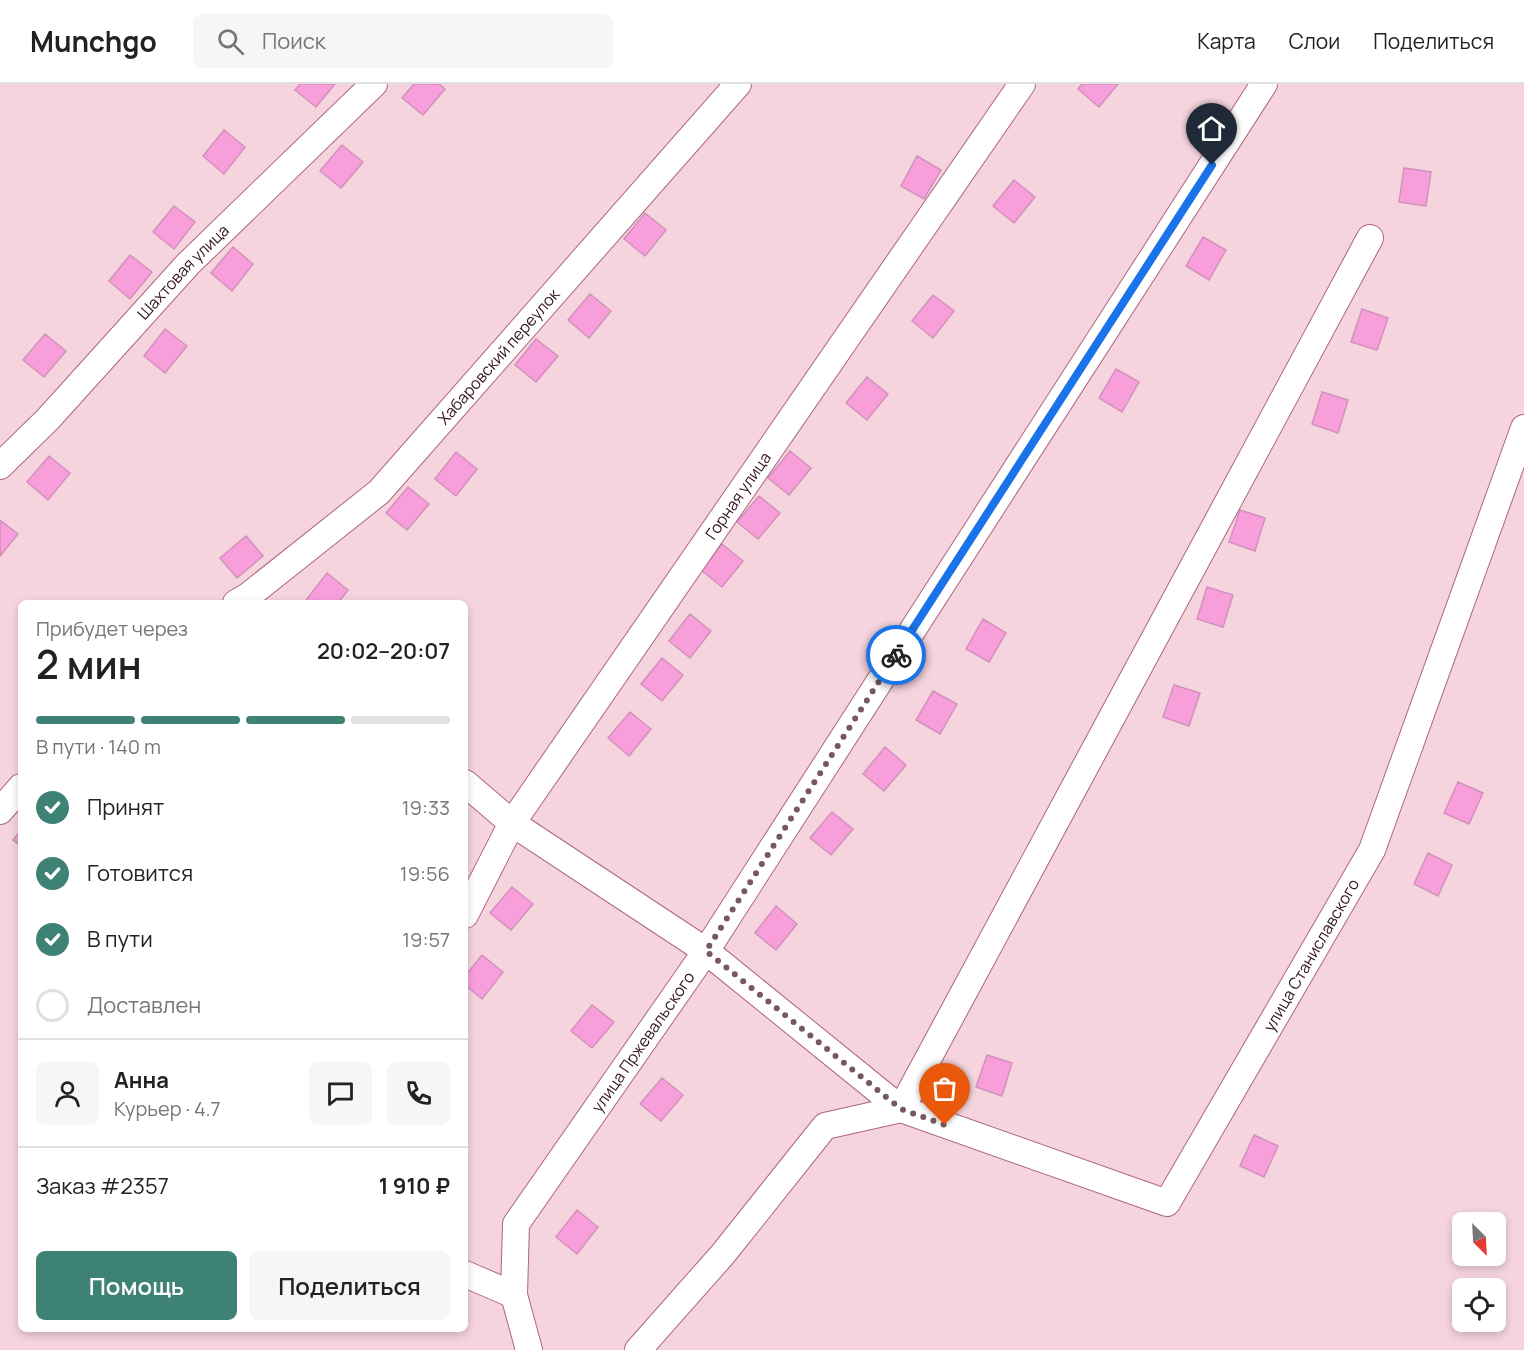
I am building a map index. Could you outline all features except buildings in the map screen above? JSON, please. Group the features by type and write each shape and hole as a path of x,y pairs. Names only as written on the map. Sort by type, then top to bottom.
{"street":[{"name":"Шахтовая улица","path":"0,466 48,419 188,264 374,84"},
{"name":"Хабаровский переулок","path":"247,600 379,492 738,84"},
{"name":"Горная улица","path":"468,909 512,823 1022,84"},
{"name":"улица Пржевальского","path":"529,1350 514,1295 516,1224 706,951 1264,84"},
{"path":"638,1350 723,1254 825,1126 901,1109 1370,238"},
{"name":"улица Станиславского","path":"901,1109 1167,1203 1372,850 1524,428"},
{"path":"468,786 512,823 706,951 901,1109"},
{"path":"0,811 18,790"},
{"path":"468,1275 514,1295"}],"way so far":[{"path":"896,655 706,951 901,1109 945,1125"}],"route":[{"path":"896,655 1212,165"}]}
